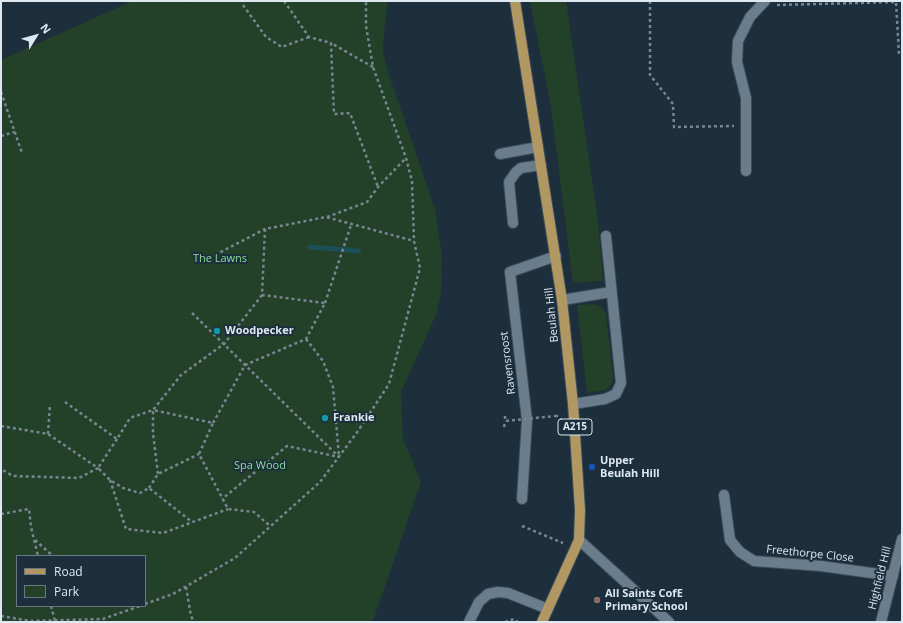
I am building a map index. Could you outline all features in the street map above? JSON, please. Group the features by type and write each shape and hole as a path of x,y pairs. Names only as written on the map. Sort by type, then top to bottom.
{"main road":[{"name":"Beulah Hill","path":"516,1 562,300 573,404 580,510 577,544 542,622"}],"street":[{"path":"746,171 746,98 737,62 738,41 750,17 763,3"},
{"path":"500,154 538,147"},
{"path":"513,223 509,182 521,168 541,165"},
{"path":"573,404 606,399 616,394 621,383 606,236"},
{"name":"Ravensroost","path":"522,499 527,420 510,272 556,256"},
{"path":"562,300 611,292"},
{"name":"Freethorpe Close","path":"724,495 730,540 740,552 754,561 821,566 893,576"},
{"name":"Highfield Hill","path":"881,622 902,539"},
{"path":"577,544 669,622"},
{"path":"469,622 478,602 488,594 498,592 508,593 548,609"}],"path":[{"path":"284,1 309,37"},
{"path":"146,604 173,594 235,558 320,482 389,384 420,268 414,241 412,181 406,158 373,67 366,26 366,1"},
{"path":"650,1 650,75 673,104 674,127 745,126"},
{"path":"763,3 896,2 899,54 902,55"},
{"path":"243,5 266,37 282,47 309,37 331,43 373,67"},
{"path":"331,43 334,114 350,113 378,187"},
{"path":"1,92 22,153"},
{"path":"1,136 14,132"},
{"path":"215,255 265,229 326,217 367,202 378,187 406,158"},
{"path":"326,217 414,241"},
{"path":"1,426 48,434 98,468 110,480 123,488 140,493 149,488 158,474 198,454 213,423 245,365 306,339 326,303 351,225"},
{"path":"158,474 153,410 181,375 224,344 262,295 265,229"},
{"path":"262,295 326,303"},
{"path":"192,313 339,457"},
{"path":"306,339 323,361 333,387 339,457"},
{"path":"65,402 117,439"},
{"path":"48,434 50,404"},
{"path":"1,469 13,476 79,478 98,468 130,418 153,410 213,423"},
{"path":"504,427 505,416"},
{"path":"505,421 555,416"},
{"path":"222,499 287,446 339,457"},
{"path":"198,454 228,509"},
{"path":"110,480 126,529 163,533 228,509 254,512 270,526"},
{"path":"149,488 192,522"},
{"path":"1,514 29,509 38,555"},
{"path":"522,526 577,544"},
{"path":"34,540 52,555"},
{"path":"186,587 191,616 194,622"},
{"path":"51,607 55,621"},
{"path":"1,616 30,621 103,619 137,607"},
{"path":"505,622 514,620 518,622"}],"green space":[{"name":"Spa Wood","path":"132,1 182,1 184,3 193,1 388,1 383,50 387,69 435,209 442,255 441,295 436,315 401,392 403,439 421,482 374,618 370,622 1,622 1,60"},
{"path":"530,1 566,1 598,221 603,281 573,283 551,107"},
{"path":"594,304 601,306 606,314 613,380 606,390 587,393 577,305"}],"waterway":[{"path":"310,247 359,251"}],"place":[{"name":"Woodpecker","path":"217,331"},
{"name":"Frankie","path":"325,418"},
{"name":"Upper Beulah Hill","path":"592,467"},
{"name":"All Saints CofE Primary School","path":"597,600"}],"park label":[{"name":"The Lawns","path":"220,259"}]}
